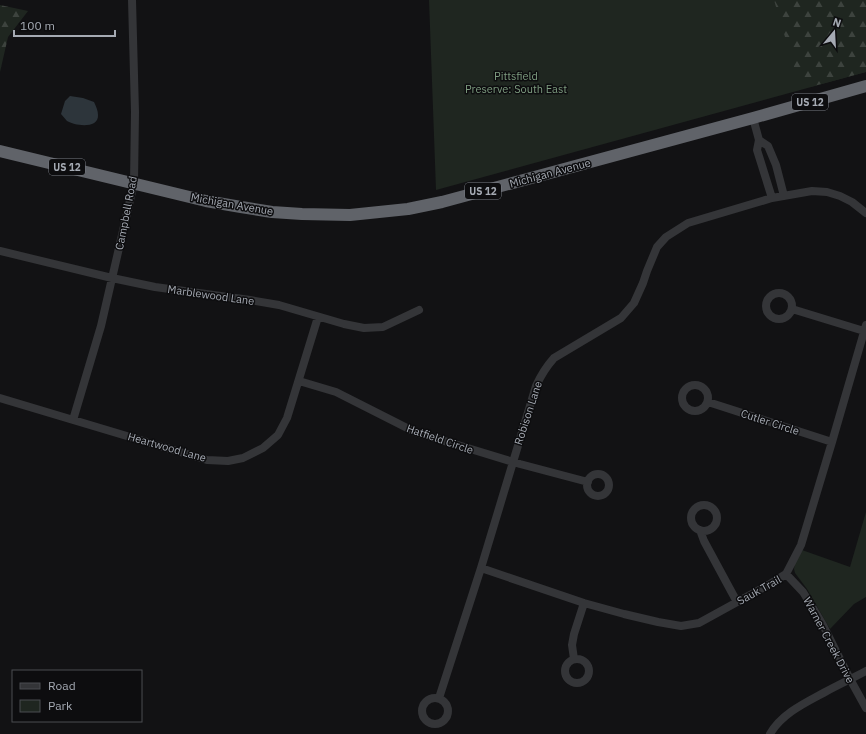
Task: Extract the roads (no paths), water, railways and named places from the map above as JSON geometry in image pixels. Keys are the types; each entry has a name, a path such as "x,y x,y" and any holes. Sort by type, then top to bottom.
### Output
{"highway":[{"name":"Michigan Avenue","path":"134,183 206,201 272,212 350,215 408,209 442,202 754,118 866,86"},
{"name":"US 12","path":"0,151 134,183"}],"street":[{"name":"Campbell Road","path":"73,420 101,326 134,183 135,112 132,0"},
{"path":"754,118 759,140 757,150 772,198 812,191 827,192 840,196 865,211"},
{"path":"759,140 768,146 776,165 784,196"},
{"name":"Robison Lane","path":"439,698 481,568 536,386 546,366 554,358 621,318 634,303 644,283 647,271 658,247 666,237 688,223 772,198"},
{"name":"Marblewood Lane","path":"0,251 155,287 279,305 318,317 364,328 383,327 419,310"},
{"path":"792,309 865,328"},
{"name":"Heartwood Lane","path":"0,398 207,460 228,461 243,458 263,448 278,435 287,418 318,317"},
{"name":"Sauk Trail","path":"481,568 584,603 681,626 699,623 786,574 801,545 865,328"},
{"name":"Hatfield Circle","path":"298,381 336,392 415,432 513,462 588,482"},
{"name":"Cutler Circle","path":"708,402 832,442"},
{"path":"700,530 704,541 737,602"},
{"name":"Warner Creek Drive","path":"786,574 803,592 813,608 866,708"},
{"path":"574,659 572,645 584,603"},
{"path":"770,734 775,727 793,710 866,671"}],"park label":[{"name":"Pittsfield Preserve: South East","path":"516,82"}]}
